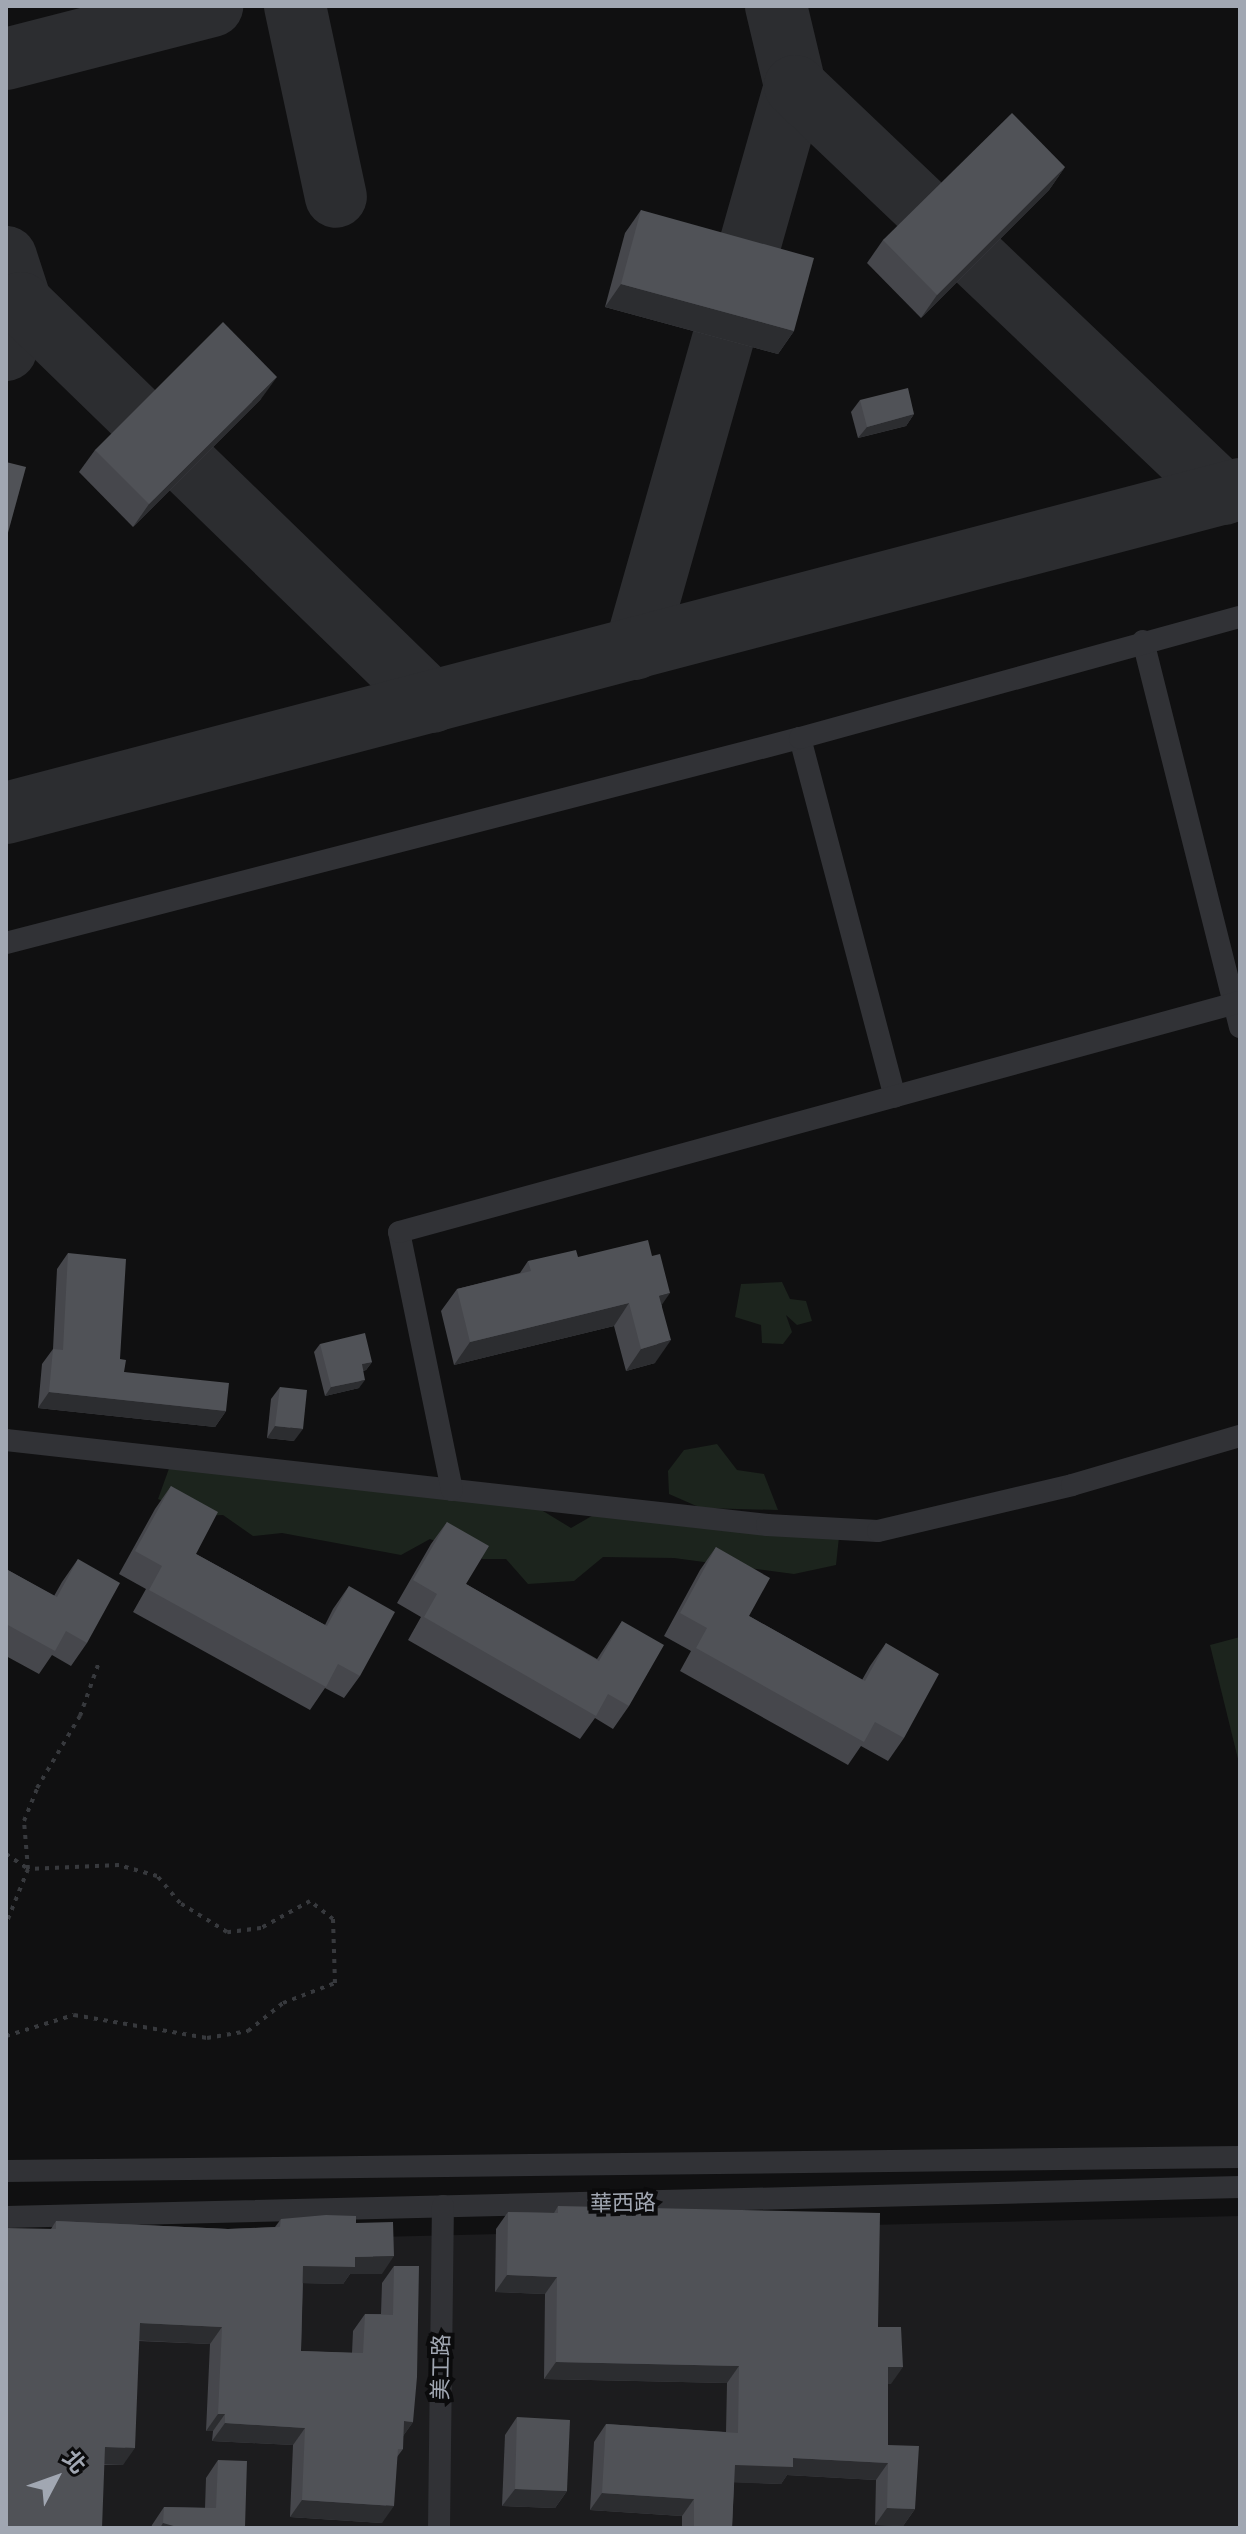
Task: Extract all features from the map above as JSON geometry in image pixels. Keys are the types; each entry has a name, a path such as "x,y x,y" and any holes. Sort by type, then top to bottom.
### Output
{"street":[{"path":"6,943 800,738 1143,641 1240,617"},
{"path":"1143,641 1237,1002 1240,1027"},
{"path":"800,738 895,1097"},
{"path":"452,1490 399,1232 1237,1002"},
{"path":"6,1440 767,1525 878,1531 1072,1485 1240,1436"},
{"path":"6,2171 1240,2157"},
{"name":"華西路","path":"6,2217 1240,2187"},
{"name":"美工路","path":"439,2528 443,2206"}],"path":[{"path":"6,1924 28,1869 24,1821 37,1788 80,1716 99,1662"},
{"path":"6,1854 28,1869 119,1865 157,1876 180,1903 227,1932 261,1928 310,1901 333,1919 335,1983 283,2003 248,2031 207,2038 74,2015 6,2036"}],"shaded area":[{"path":"782,1282 790,1299 806,1301 812,1321 797,1325 786,1315 792,1332 783,1344 762,1343 761,1325 735,1317 741,1284"},
{"path":"717,1444 737,1470 764,1474 778,1510 701,1508 669,1494 668,1471 684,1450"},
{"path":"171,1463 520,1497 571,1528 604,1509 839,1537 836,1565 794,1574 674,1558 603,1557 574,1581 528,1584 506,1559 483,1559 430,1539 401,1555 282,1533 253,1536 223,1515 200,1516 158,1499"},
{"path":"1240,1637 1240,1767 1210,1645"},
{"path":"1240,2216 1240,2528 6,2528 6,2246"}],"building":[{"path":"1012,113 1065,167 937,295 883,240"},
{"path":"641,210 814,258 794,331 621,284"},
{"path":"223,322 277,377 149,504 95,450"},
{"path":"908,388 914,414 867,427 860,400"},
{"path":"6,462 26,467 6,540"},
{"path":"648,1240 652,1256 660,1254 670,1293 659,1296 671,1340 641,1349 629,1303 470,1342 457,1289 531,1271 528,1261 576,1250 578,1257"},
{"path":"68,1253 126,1259 120,1359 126,1360 124,1372 229,1383 226,1411 49,1392 53,1349 63,1350"},
{"path":"365,1333 372,1362 362,1364 365,1380 331,1387 320,1344"},
{"path":"280,1387 307,1390 303,1429 275,1426"},
{"path":"171,1486 218,1512 196,1554 327,1626 349,1586 395,1612 360,1676 338,1664 326,1687 149,1590 162,1566 135,1551"},
{"path":"447,1522 489,1546 466,1584 599,1661 622,1621 664,1645 629,1706 608,1694 596,1716 424,1617 437,1594 413,1580"},
{"path":"716,1547 770,1578 749,1616 865,1681 886,1643 939,1674 904,1738 875,1722 864,1742 696,1648 707,1628 680,1613"},
{"path":"78,1559 120,1583 87,1643 66,1631 55,1651 6,1624 6,1569 57,1597"},
{"path":"558,2206 880,2213 878,2327 901,2327 903,2367 888,2367 888,2445 919,2446 915,2509 887,2508 888,2463 793,2458 793,2467 735,2465 732,2528 694,2528 694,2499 602,2493 606,2424 738,2433 739,2366 556,2362 557,2277 507,2275 508,2212 558,2213"},
{"path":"356,2216 356,2223 393,2222 394,2256 355,2257 355,2267 303,2266 301,2351 363,2353 365,2314 393,2315 394,2266 419,2266 413,2422 404,2421 403,2449 398,2449 394,2506 302,2500 305,2428 225,2423 225,2414 218,2414 222,2327 140,2323 135,2448 105,2447 102,2528 6,2527 6,2228 56,2229 56,2221 228,2229 280,2227 281,2219"},
{"path":"517,2417 570,2420 567,2491 515,2489"},
{"path":"218,2460 247,2461 245,2527 177,2527 163,2523 164,2507 216,2508"}],"taxiway":[{"path":"6,59 212,6"},
{"path":"295,6 336,197"},
{"path":"776,6 795,86"},
{"path":"635,649 795,86 1224,494"},
{"path":"6,257 21,303"},
{"path":"6,350 21,303 432,702"},
{"path":"6,813 1240,489"}]}
